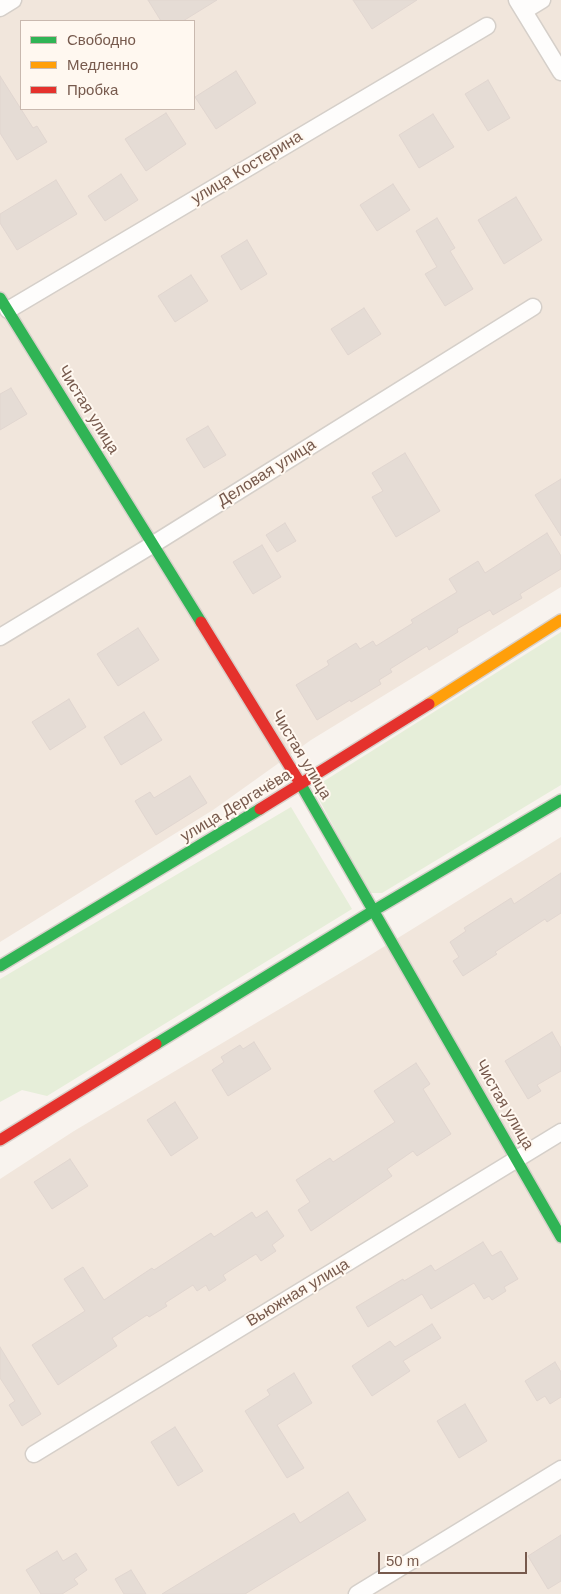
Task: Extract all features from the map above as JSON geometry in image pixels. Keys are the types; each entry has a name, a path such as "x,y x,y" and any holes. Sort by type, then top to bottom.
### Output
{"street":[{"path":"0,8 13,0"},
{"path":"542,0 520,6 561,72"},
{"name":"улица Костерина","path":"5,313 487,26"},
{"name":"Деловая улица","path":"0,637 152,545 534,307"},
{"name":"Чистая улица","path":"5,313 301,785 561,1237"},
{"name":"улица Дергачёва","path":"0,966 301,785 561,620"},
{"path":"0,1140 373,911 561,800"},
{"name":"Вьюжная улица","path":"34,1454 561,1132"},
{"path":"357,1594 561,1469"}],"shaded area":[{"path":"0,0 561,0 561,587 311,740 213,810 0,942"},
{"path":"561,837 561,1594 0,1594 0,1179 74,1131 364,959"}],"green space":[{"path":"561,632 561,785 382,893 369,893 313,788"},
{"path":"291,807 352,909 47,1096 22,1090 0,1102 0,979"}],"building":[{"path":"148,0 217,0 185,20 160,20"},
{"path":"353,0 417,0 372,29"},
{"path":"236,71 256,103 216,129 195,97"},
{"path":"0,76 20,110 33,128 37,126 47,142 17,160 0,133"},
{"path":"488,80 510,118 488,131 465,94"},
{"path":"166,113 186,144 146,171 125,139"},
{"path":"433,114 454,147 419,168 399,135"},
{"path":"121,174 138,200 105,221 88,196"},
{"path":"56,180 77,214 17,250 0,223 0,214"},
{"path":"393,184 410,210 377,231 360,205"},
{"path":"516,197 542,240 504,264 478,220"},
{"path":"437,218 455,248 450,251 473,289 445,306 425,274 437,267 416,231"},
{"path":"247,240 267,274 241,290 221,256"},
{"path":"191,275 208,301 175,322 158,296"},
{"path":"364,308 381,334 348,355 331,329"},
{"path":"11,388 27,414 0,430 0,394"},
{"path":"208,426 226,455 204,468 186,439"},
{"path":"405,453 440,511 396,537 372,497 383,491 372,473"},
{"path":"561,479 561,536 535,495"},
{"path":"285,523 296,541 277,552 266,535"},
{"path":"547,533 561,556 561,569 520,594 522,598 493,615 490,610 457,629 458,632 429,650 427,646 390,669 392,672 379,680 381,684 317,720 296,685 329,665 327,661 356,643 360,649 373,641 376,646 413,623 411,620 457,592 449,579 478,561 485,573"},
{"path":"262,545 281,577 253,594 233,562"},
{"path":"138,628 159,660 118,686 97,654"},
{"path":"69,699 86,727 50,750 32,722"},
{"path":"144,712 162,740 121,765 104,737"},
{"path":"190,776 207,803 156,835 135,801 150,792 154,798"},
{"path":"561,873 561,913 547,922 545,919 463,976 453,961 459,957 450,942 466,931 464,928 511,898 514,904"},
{"path":"552,1032 561,1048 561,1071 537,1085 541,1091 528,1099 505,1061"},
{"path":"254,1042 271,1069 228,1096 212,1070 224,1062 221,1057 240,1045 243,1049"},
{"path":"416,1063 430,1084 423,1089 451,1134 417,1156 413,1151 387,1169 392,1176 311,1231 298,1210 310,1202 296,1180 330,1158 333,1162 395,1122 374,1091"},
{"path":"175,1102 198,1138 171,1156 147,1120"},
{"path":"70,1159 88,1186 52,1209 34,1182"},
{"path":"267,1211 284,1236 272,1245 276,1251 261,1261 256,1254 223,1275 226,1280 209,1291 206,1285 197,1291 193,1285 165,1303 167,1306 149,1317 147,1315 112,1338 117,1346 58,1385 32,1345 85,1311 64,1279 83,1267 104,1300 152,1268 154,1270 211,1233 214,1237 252,1212 256,1218"},
{"path":"483,1242 492,1256 501,1251 518,1279 504,1287 506,1291 492,1300 489,1296 484,1299 474,1283 431,1309 422,1294 368,1327 356,1307 431,1265 435,1271"},
{"path":"432,1324 441,1338 403,1361 410,1371 372,1396 352,1366 390,1341 395,1347"},
{"path":"0,1347 41,1414 22,1426 9,1405 15,1401 0,1378"},
{"path":"555,1362 561,1372 561,1397 550,1404 545,1396 537,1401 525,1381"},
{"path":"294,1373 312,1403 277,1425 304,1468 287,1478 245,1411 270,1395 267,1390"},
{"path":"465,1404 487,1441 459,1458 437,1421"},
{"path":"175,1427 203,1471 178,1486 151,1442"},
{"path":"348,1492 366,1520 245,1594 162,1594 294,1513 300,1523"},
{"path":"561,1535 561,1581 548,1589 528,1556"},
{"path":"57,1551 63,1561 76,1553 87,1570 74,1579 78,1584 62,1594 41,1594 26,1570"},
{"path":"131,1570 146,1594 124,1594 115,1579"}],"traffic: fast":[{"path":"0,298 201,622"},
{"path":"300,783 561,1237"},
{"path":"156,1044 373,911 561,800"},
{"path":"0,966 260,809"}],"traffic: slow":[{"path":"429,704 561,620"}],"traffic: jam":[{"path":"201,622 300,783"},
{"path":"260,809 429,704"},
{"path":"0,1140 156,1044"}]}
